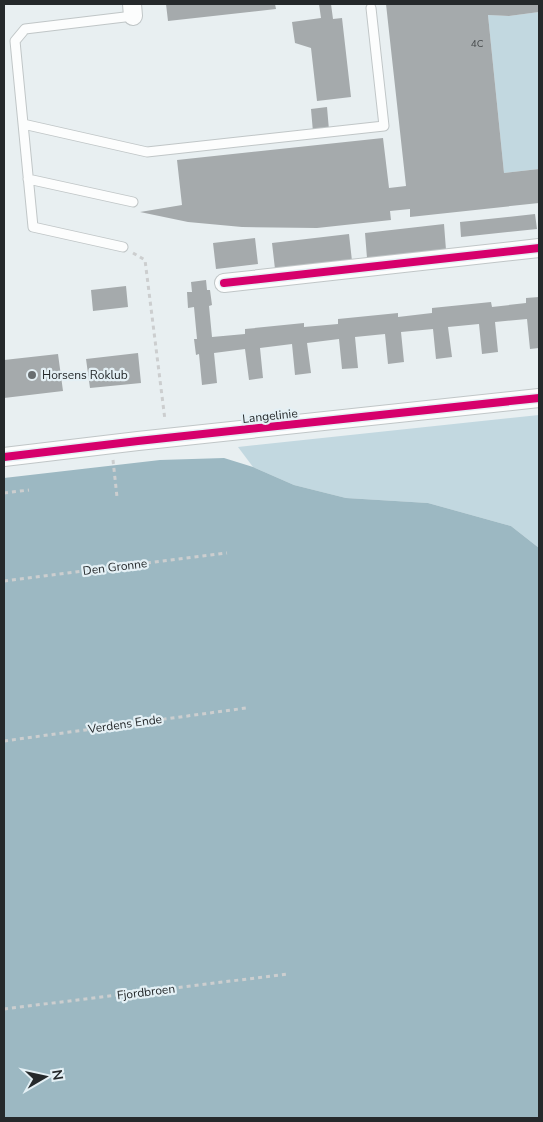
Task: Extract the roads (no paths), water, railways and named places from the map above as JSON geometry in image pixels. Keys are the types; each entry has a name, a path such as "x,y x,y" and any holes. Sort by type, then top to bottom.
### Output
{"street":[{"path":"224,284 539,248"},
{"name":"Langelinie","path":"4,457 539,398"}],"lane":[{"path":"23,124 147,152 384,126 371,8"},
{"path":"123,247 33,227 15,42 25,30 132,10"},
{"path":"28,179 133,202"}],"place":[{"name":"Horsens Roklub","path":"32,375"}]}
